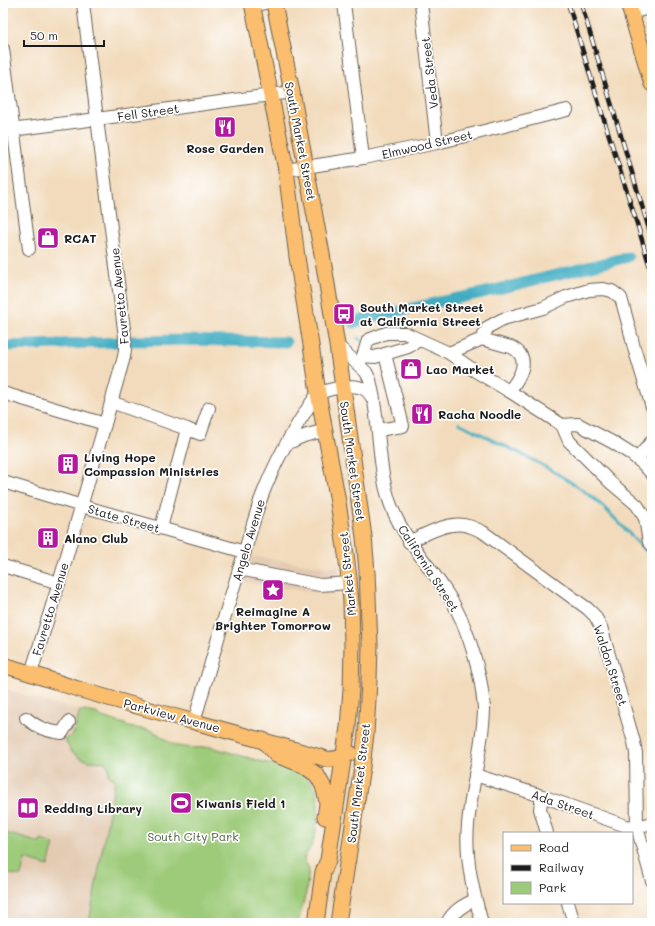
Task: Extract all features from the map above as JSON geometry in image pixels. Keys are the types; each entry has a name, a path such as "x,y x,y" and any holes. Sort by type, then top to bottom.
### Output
{"main road":[{"name":"South Market Street","path":"274,3 306,167 337,345 363,530 367,572 370,645 366,734 338,923"},
{"name":"South Market Street","path":"256,4 271,96 286,170 297,256 318,393"},
{"path":"630,8 652,84"},
{"name":"Market Street","path":"318,393 346,554 352,624 352,668 348,727 343,757"},
{"name":"Parkview Avenue","path":"3,665 78,689 326,759 343,757"},
{"path":"348,859 342,844 352,782 343,757 354,749 366,734"},
{"path":"263,740 276,755 303,765 311,770 317,775 323,786 327,804 320,860 323,872"},
{"name":"South Market Street","path":"316,923 323,872 328,860 343,757"}],"street":[{"name":"Favretto Avenue","path":"31,673 82,506 124,357 125,341 83,3"},
{"path":"344,3 362,158"},
{"name":"Veda Street","path":"421,3 437,143"},
{"path":"630,8 652,7"},
{"path":"3,49 8,130 29,249"},
{"name":"Fell Street","path":"8,130 292,92"},
{"name":"Elmwood Street","path":"286,170 362,158 437,143 567,110"},
{"path":"482,339 488,327 503,319 543,308 566,297 589,290 603,289 612,291 621,298 652,407"},
{"path":"360,361 368,340 386,333 405,333 449,353 562,425 578,424 612,442 631,454 652,474"},
{"path":"449,353 482,339 512,348 520,354 522,370 517,381 509,391"},
{"path":"360,361 408,347 419,340"},
{"name":"California Street","path":"337,345 360,361 368,376 374,402 384,481 396,518 409,542 443,586 453,603 464,624 474,652 483,695 484,710 476,775 469,813 467,850 475,900 482,923"},
{"path":"378,430 403,426 385,354"},
{"path":"318,393 342,387 355,387 363,389 369,394 374,402"},
{"path":"3,393 105,424"},
{"name":"Angelo Avenue","path":"194,722 264,490 286,444 302,416 318,393"},
{"path":"111,402 200,434 209,408"},
{"path":"562,425 568,441 636,505 645,518 649,542 652,545"},
{"path":"161,528 187,429"},
{"path":"286,444 300,437 325,431"},
{"path":"637,459 652,441"},
{"name":"State Street","path":"3,482 245,552"},
{"name":"Waldon Street","path":"409,542 449,525 456,524 468,526 483,532 588,609 595,616 601,627 634,742 636,753 637,827 652,881"},
{"path":"3,566 59,583"},
{"path":"239,569 320,585 349,583"},
{"path":"26,718 36,726 51,732 62,733 69,722"},
{"name":"Ada Street","path":"476,775 542,796 626,826 637,827 652,824"},
{"path":"542,796 540,810 547,832"},
{"path":"447,923 449,918 456,911 465,904 475,900"},
{"path":"568,904 574,923"}],"shaded area":[{"path":"251,556 328,567 338,566 341,593 331,595 244,582"},
{"path":"3,688 48,703 96,713 102,717 125,724 89,923 3,922"}],"green space":[{"name":"South City Park","path":"80,711 96,713 102,717 125,724 128,727 150,730 177,746 193,748 211,747 304,775 316,789 318,815 313,842 304,858 309,870 306,893 298,923 89,923 115,779 108,776 109,768 105,762 89,761 80,758 70,750 65,739 73,735"},
{"path":"3,832 40,843 41,840 54,844 48,866 25,859 21,876 3,873"}],"waterway":[{"path":"354,323 365,319 482,293 628,257"},
{"path":"358,338 363,342"},
{"path":"132,341 184,340 286,342"},
{"path":"3,346 120,342"},
{"path":"459,423 544,466 592,497 652,557"}],"railway":[{"path":"568,3 652,274"},
{"path":"581,3 652,239"}],"place":[{"name":"Rose Garden","path":"225,127"},
{"name":"RCAT","path":"48,238"},
{"name":"South Market Street at California Street","path":"344,314"},
{"name":"Lao Market","path":"411,369"},
{"name":"Racha Noodle","path":"422,414"},
{"name":"Living Hope Compassion Ministries","path":"68,464"},
{"name":"Alano Club","path":"48,538"},
{"name":"Reimagine A Brighter Tomorrow","path":"273,590"},
{"name":"Kiwanis Field 1","path":"181,803"},
{"name":"Redding Library","path":"28,808"}]}
